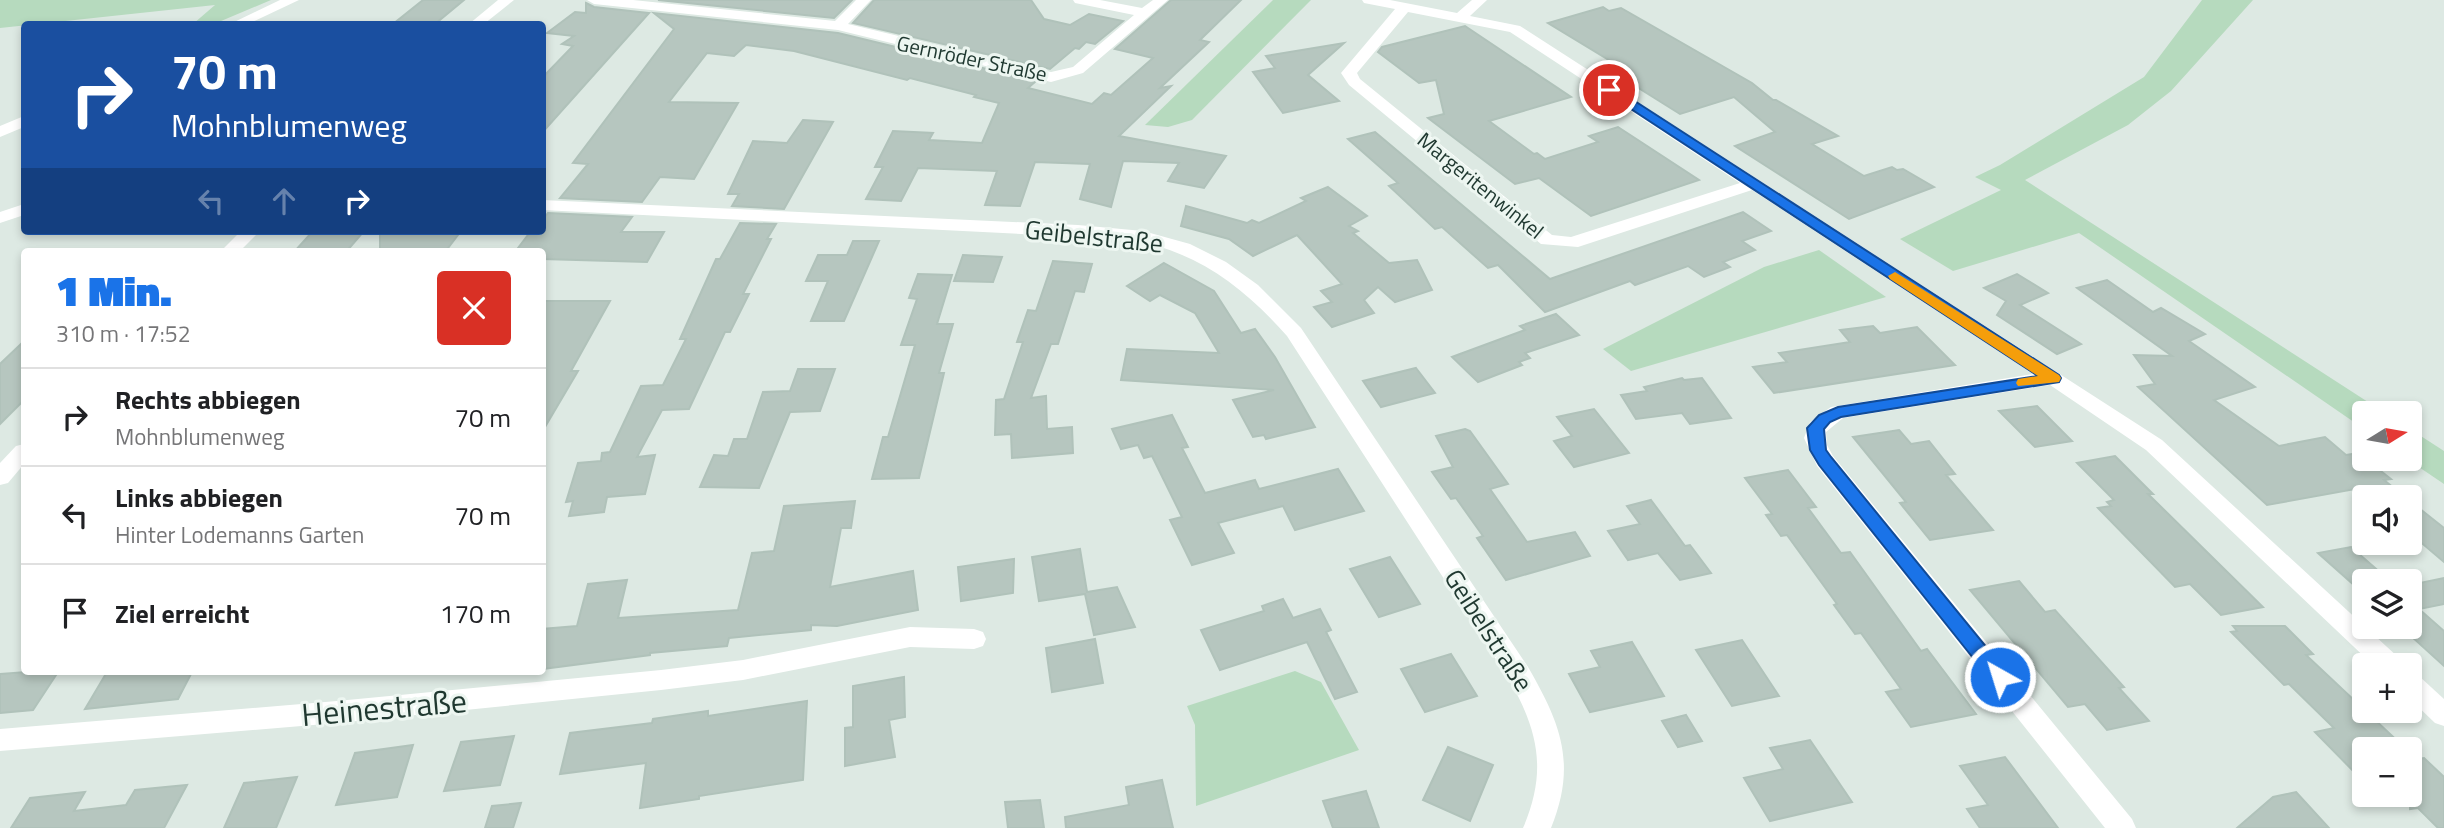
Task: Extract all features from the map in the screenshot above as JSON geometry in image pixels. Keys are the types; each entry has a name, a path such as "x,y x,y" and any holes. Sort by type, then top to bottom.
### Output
{"street":[{"path":"244,21 292,0"},
{"path":"480,21 507,0"},
{"name":"Gernröder Straße","path":"594,0 838,26 1051,77 1078,70 1160,0"},
{"path":"838,26 864,0"},
{"path":"1080,0 1144,13"},
{"path":"1369,0 1516,29 2154,445 2377,653"},
{"path":"1461,17 1480,0"},
{"name":"Margeritenwinkel","path":"1405,7 1349,73 1354,82 1547,240 1572,243 1754,184"},
{"path":"0,132 21,122"},
{"name":"Geibelstraße","path":"546,205 1078,230 1163,241 1198,254 1242,280 1270,303 1294,332 1519,674 1541,713 1549,748 1549,799 1537,828"},
{"path":"0,218 21,210"},
{"path":"233,248 247,235"},
{"path":"2053,378 1838,412 1824,418 1815,428 1814,438 1825,461 2122,828"},
{"path":"0,477 21,454"},
{"name":"Heinestraße","path":"0,740 324,713 648,681 743,670 910,637 974,639"},
{"path":"2422,694 2444,715"}],"green space":[{"path":"0,0 271,0 221,21 196,21 215,5 65,21 21,21 21,26 0,28"},
{"path":"1273,0 1311,0 1192,120 1168,127 1145,125"},
{"path":"2202,0 2253,0 2171,91 2128,125 2025,180 2366,401 2352,401 2352,421 2079,233 1953,271 1900,239 2001,190 1975,177 2000,165 2144,77"},
{"path":"1819,250 1886,297 1631,371 1603,349 1764,267"},
{"path":"2422,437 2444,451 2444,484 2422,469"},
{"path":"1295,671 1321,682 1359,750 1196,806 1195,725 1187,706"}],"building":[{"path":"423,0 464,0 439,21 397,21"},
{"path":"658,0 852,0 834,18"},
{"path":"874,0 1031,0 1044,19 1070,25 1089,14 1123,21 1095,44 1086,42 1079,49 1075,48 1050,69 853,23"},
{"path":"1171,0 1241,0 1200,40 1209,42 1160,88 1171,86 1119,136 1226,156 1204,188 1168,181 1179,163 1123,161 1111,207 1080,199 1090,164 1035,162 1020,206 985,205 997,171 918,168 901,201 866,199 883,167 875,167 893,131 933,133 929,140 982,143 999,103 910,78 907,80 794,51 746,45 734,56 707,53 669,102 738,103 694,179 660,177 642,202 560,198 588,164 573,163 674,29 654,13 838,33 1036,81 1028,88 1092,104 1104,93 1111,95 1153,58 1115,49"},
{"path":"586,3 594,7 649,13 546,129 546,74 573,46 562,44 574,36 547,33 575,12 586,13"},
{"path":"1603,7 1609,11 1621,8 1838,136 1812,144 1864,176 1892,167 1903,169 1934,187 1849,219 1735,146 1775,132 1734,97 1680,114 1602,65 1612,62 1548,23"},
{"path":"1465,26 1571,97 1489,121 1534,154 1537,153 1545,159 1598,142 1589,136 1618,127 1699,180 1591,216 1539,178 1515,184 1428,118 1444,114 1436,80 1419,83 1378,52 1382,47"},
{"path":"1344,43 1308,75 1339,101 1283,113 1253,72 1275,68 1266,56"},
{"path":"803,120 833,122 784,209 732,206 739,194 728,194 753,141 787,143"},
{"path":"1375,132 1550,279 1743,212 1771,231 1742,241 1755,250 1723,262 1730,267 1704,277 1688,266 1635,285 1630,281 1545,312 1498,265 1488,268 1442,227 1435,229 1389,186 1398,183 1348,139"},
{"path":"1328,187 1367,216 1349,226 1358,231 1353,233 1389,263 1417,260 1432,290 1395,302 1378,287 1364,300 1374,313 1332,327 1314,307 1332,302 1321,291 1342,284 1297,235 1253,256 1229,239 1181,226 1186,206 1247,223 1252,220 1259,223 1306,201 1301,198"},
{"path":"548,213 632,217 621,232 664,232 647,262 546,259 546,248 518,248 528,235 546,235"},
{"path":"740,223 776,224 743,294 749,294 730,332 725,332 689,409 662,410 637,457 655,455 645,494 607,497 604,512 569,516 573,501 566,502 578,463 601,461 602,453 610,452 641,386 663,385 686,339 680,339 716,259 720,259"},
{"path":"309,235 361,235 349,248 298,248"},
{"path":"380,235 458,235 448,248 380,248"},
{"path":"853,241 879,241 844,321 811,321 828,281 806,281 818,255 847,255"},
{"path":"963,255 1002,257 993,282 954,281"},
{"path":"1053,261 1092,264 1084,292 1075,291 1058,344 1051,344 1031,398 1046,396 1047,429 1072,427 1073,453 1012,458 1011,434 995,435 996,400 1004,399 1023,342 1017,342 1028,310 1036,311"},
{"path":"1164,263 1214,291 1241,333 1255,329 1275,357 1315,427 1266,439 1264,435 1253,437 1233,400 1274,390 1121,380 1127,349 1219,353 1195,313 1160,295 1150,301 1127,286"},
{"path":"918,274 952,275 937,324 953,324 939,373 944,373 919,478 872,479 883,437 888,437 915,345 901,345 917,299 909,298"},
{"path":"2017,274 2048,293 2020,305 2081,344 2057,354 1997,315 2006,301 1984,288"},
{"path":"2107,280 2153,312 2161,308 2205,334 2189,341 2255,387 2214,400 2279,446 2325,437 2346,455 2352,454 2352,471 2381,471 2391,479 2384,480 2390,485 2352,485 2352,490 2267,505 2138,387 2155,384 2134,355 2172,356 2077,288"},
{"path":"546,301 610,301 571,371 578,371 546,425"},
{"path":"1556,314 1579,335 1525,353 1530,358 1519,362 1522,365 1478,382 1452,357 1525,330 1520,326"},
{"path":"1873,326 1880,333 1917,327 1955,365 1774,393 1753,367 1787,362 1779,353 1850,342 1840,330"},
{"path":"21,344 21,403 0,424 0,364"},
{"path":"1416,368 1435,393 1381,407 1363,381"},
{"path":"798,369 835,369 820,411 790,412 759,488 700,487 714,455 728,456 734,439 747,439 763,392 790,391"},
{"path":"1682,378 1702,378 1731,418 1690,424 1682,413 1636,419 1621,395 1647,391 1644,387"},
{"path":"2037,406 2072,441 2035,447 1999,411"},
{"path":"1594,409 1629,453 1574,467 1554,441 1572,436 1557,417"},
{"path":"1172,415 1188,447 1182,448 1205,493 1255,480 1259,489 1338,469 1364,511 1295,530 1283,506 1218,523 1234,553 1192,565 1170,520 1182,517 1152,456 1144,458 1138,445 1121,449 1112,429"},
{"path":"1465,429 1470,431 1508,484 1490,489 1527,542 1575,532 1590,556 1506,580 1477,538 1483,536 1456,498 1451,499 1432,472 1453,467 1436,436"},
{"path":"1899,430 1911,444 1929,441 1955,474 1946,475 1993,530 1930,540 1900,503 1906,502 1853,437"},
{"path":"2115,456 2153,494 2148,494 2263,607 2221,615 2190,584 2175,587 2098,508 2111,506 2107,502 2114,500 2077,463"},
{"path":"1788,470 1816,507 1808,508 1841,553 1850,552 1921,651 1927,649 1976,714 1911,727 1886,692 1901,689 1861,633 1855,634 1834,605 1837,604 1787,535 1781,536 1766,515 1772,514 1745,478"},
{"path":"1651,500 1685,546 1690,545 1711,573 1680,580 1658,553 1628,560 1608,531 1640,524 1627,506"},
{"path":"855,501 851,528 841,528 830,587 913,571 918,610 837,626 811,625 811,630 729,638 727,646 650,653 546,668 546,629 577,626 588,584 627,580 618,618 738,610 752,553 774,551 784,506"},
{"path":"2422,511 2444,528 2444,562 2422,543"},
{"path":"2351,547 2352,555 2360,555 2376,569 2352,569 2352,583 2318,553"},
{"path":"1080,549 1087,592 1117,587 1135,627 1094,635 1085,594 1039,601 1032,557"},
{"path":"1390,557 1420,604 1379,617 1350,569"},
{"path":"1014,559 1013,593 961,601 958,567"},
{"path":"2444,578 2444,604 2422,608 2422,583"},
{"path":"2019,581 2045,612 2055,610 2124,687 2119,688 2149,721 2107,730 2085,704 2068,707 1970,590"},
{"path":"1283,599 1293,618 1320,609 1331,630 1326,632 1357,692 1335,699 1307,642 1220,670 1201,630 1264,611 1262,606"},
{"path":"2422,612 2444,631 2444,666 2414,639 2422,639"},
{"path":"2233,626 2285,626 2313,654 2306,655 2352,698 2352,723 2378,723 2393,737 2352,737 2352,770 2315,732 2334,728 2289,684 2284,685 2231,632 2237,631"},
{"path":"1095,639 1103,683 1052,692 1046,648"},
{"path":"1742,640 1779,696 1732,706 1696,650"},
{"path":"1632,642 1664,696 1590,712 1569,674 1600,667 1591,651"},
{"path":"1451,654 1477,696 1425,712 1401,669"},
{"path":"0,674 56,675 33,710 0,713"},
{"path":"105,675 190,675 178,699 85,709"},
{"path":"904,677 905,717 889,720 895,757 845,766 845,728 853,727 853,686"},
{"path":"807,701 803,780 640,808 646,763 560,774 570,733 652,723 653,719 708,711 708,716"},
{"path":"1686,715 1702,741 1678,747 1662,721"},
{"path":"514,736 500,785 444,791 461,742"},
{"path":"1810,740 1852,802 1770,821 1744,778 1783,769 1770,748"},
{"path":"413,745 397,797 336,805 355,753"},
{"path":"1448,747 1493,765 1470,821 1423,800"},
{"path":"2005,757 2058,828 1980,828 1967,809 1988,805 1960,766"},
{"path":"2422,758 2444,777 2444,828 2438,828 2418,808 2410,809 2422,807"},
{"path":"297,777 276,828 224,828 244,783"},
{"path":"1162,780 1173,828 1066,828 1065,817 1129,805 1126,787"},
{"path":"187,785 164,828 11,828 30,798 85,792 74,811 126,805 135,790"},
{"path":"1366,791 1379,828 1333,828 1323,801"},
{"path":"2296,792 2329,828 2237,828 2273,797"},
{"path":"1040,800 1044,828 1008,828 1005,802"},
{"path":"521,803 513,828 485,828 492,806"}],"slow traffic":[{"path":"1895,276 2053,378 2024,383"}],"route":[{"path":"1609,90 2053,378 1838,412 1824,418 1815,428 1814,438 1825,461 2000,677"}]}
